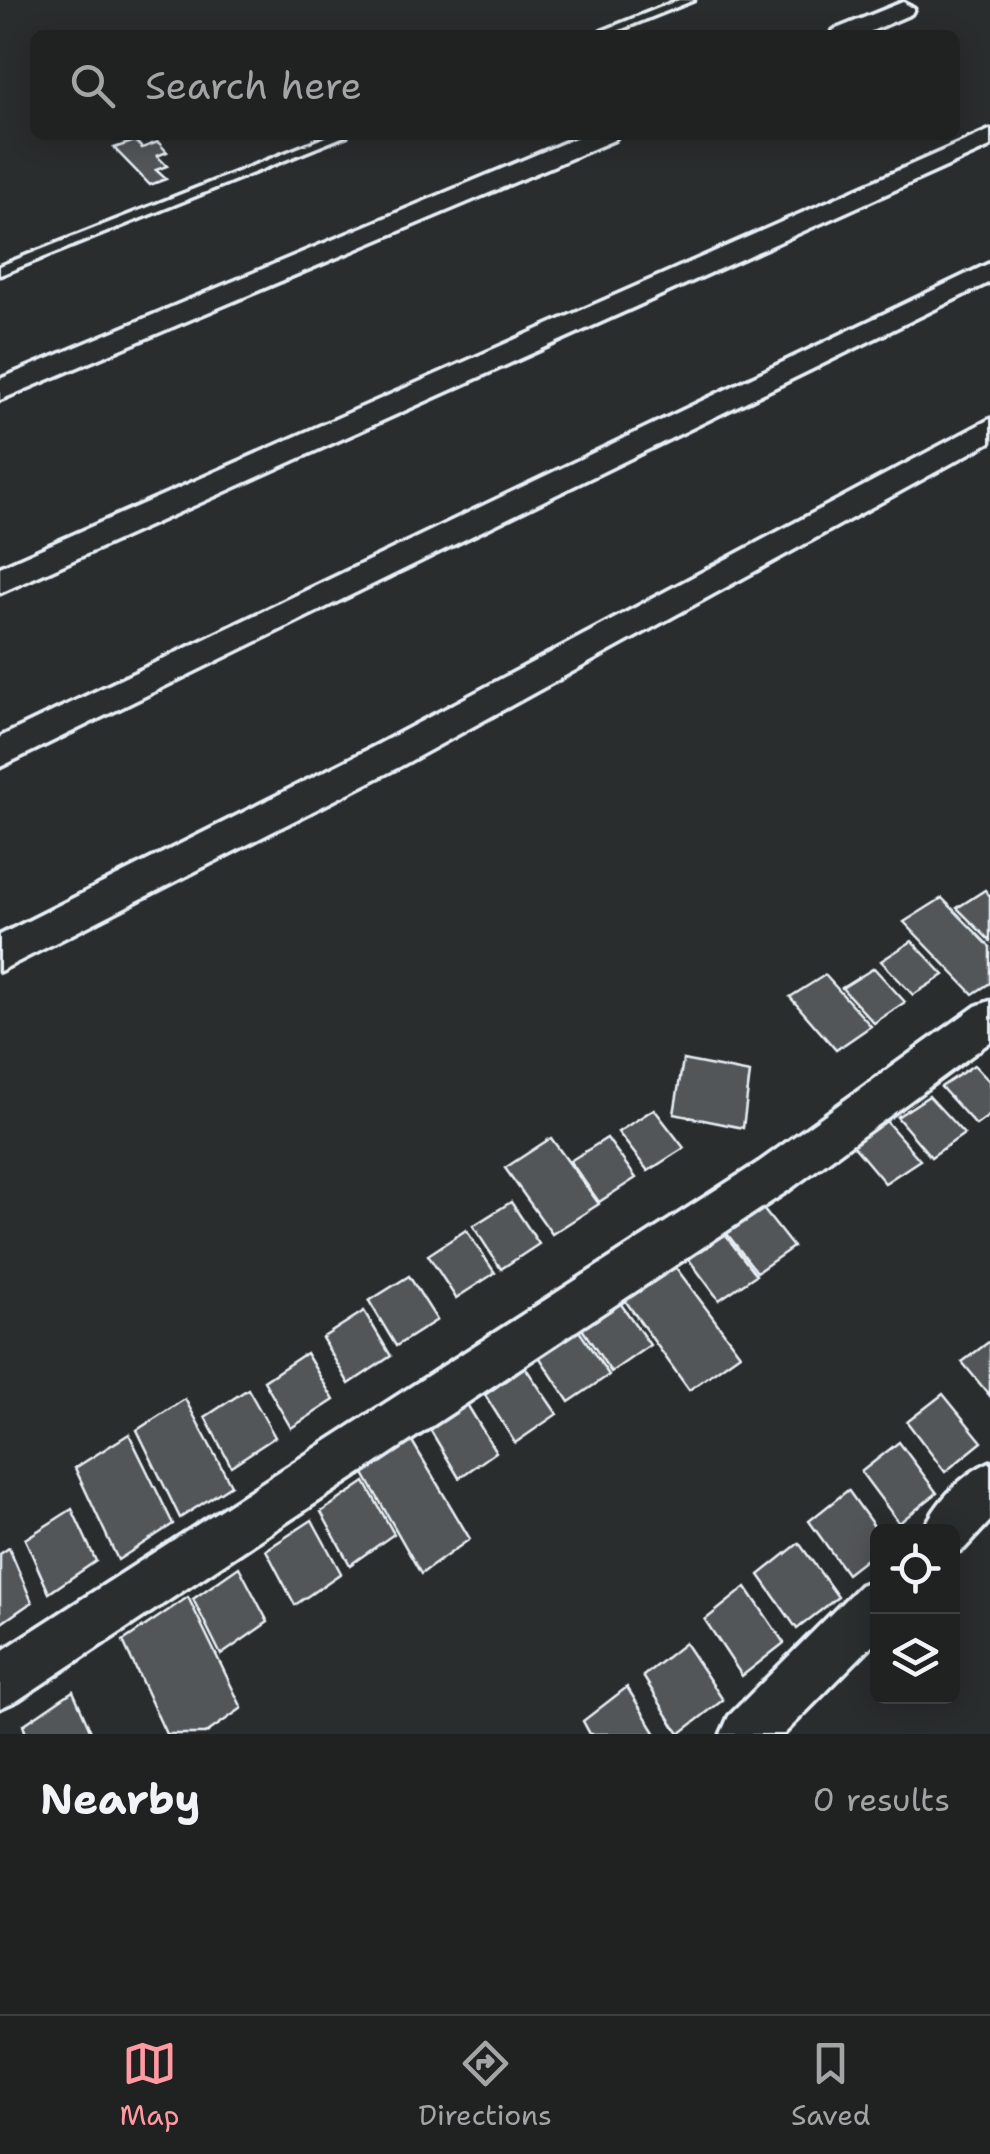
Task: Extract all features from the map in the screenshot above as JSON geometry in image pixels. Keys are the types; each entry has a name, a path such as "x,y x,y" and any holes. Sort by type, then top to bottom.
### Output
{"street":[{"path":"854,30 904,9"},
{"path":"0,581 990,138"},
{"path":"0,390 593,140"},
{"path":"0,753 990,271"},
{"path":"0,554 508,325"},
{"path":"0,954 388,756 990,430"},
{"path":"0,1682 774,1176 990,1019"},
{"path":"954,1524 990,1486"},
{"path":"747,1734 870,1611"}],"lane":[{"path":"610,30 689,0"},
{"path":"0,272 329,140"}],"building":[{"path":"135,141 142,148 158,142 167,152 157,156 167,166 156,170 166,179 150,185 114,148"},
{"path":"985,890 990,896 990,941 957,908"},
{"path":"942,898 990,947 990,983 973,994 904,922"},
{"path":"912,941 944,975 913,995 881,961"},
{"path":"874,968 905,1002 874,1023 842,988"},
{"path":"825,975 871,1026 836,1050 790,997"},
{"path":"683,1060 750,1073 743,1128 674,1114"},
{"path":"974,1065 990,1082 990,1115 976,1125 941,1087"},
{"path":"929,1096 964,1134 931,1157 897,1117"},
{"path":"654,1109 684,1148 648,1171 618,1132"},
{"path":"886,1121 920,1160 885,1183 852,1144"},
{"path":"551,1138 599,1204 552,1234 505,1168"},
{"path":"607,1138 636,1178 599,1202 570,1161"},
{"path":"511,1202 539,1244 501,1269 473,1226"},
{"path":"760,1205 793,1247 757,1272 724,1230"},
{"path":"466,1230 495,1273 456,1298 428,1255"},
{"path":"723,1232 756,1275 719,1300 687,1257"},
{"path":"674,1265 740,1354 689,1390 624,1299"},
{"path":"409,1276 437,1320 396,1346 369,1301"},
{"path":"618,1300 650,1345 611,1372 580,1326"},
{"path":"364,1311 391,1356 349,1384 322,1338"},
{"path":"577,1328 609,1375 569,1402 538,1355"},
{"path":"990,1341 990,1396 962,1362"},
{"path":"306,1353 334,1400 291,1428 264,1381"},
{"path":"525,1367 557,1414 515,1443 485,1395"},
{"path":"248,1389 275,1437 231,1466 205,1417"},
{"path":"459,1391 496,1452 459,1478 422,1416"},
{"path":"943,1394 982,1442 945,1472 907,1422"},
{"path":"185,1399 231,1485 180,1518 137,1430"},
{"path":"406,1431 470,1539 421,1574 358,1463"},
{"path":"129,1434 173,1524 118,1560 75,1468"},
{"path":"899,1442 937,1493 899,1523 861,1472"},
{"path":"365,1482 394,1534 350,1565 321,1512"},
{"path":"848,1490 872,1524 870,1556 847,1574 809,1521"},
{"path":"72,1509 96,1561 49,1593 25,1539"},
{"path":"312,1520 341,1573 295,1605 266,1550"},
{"path":"799,1543 838,1597 797,1629 759,1575"},
{"path":"9,1548 32,1602 0,1624 0,1554"},
{"path":"239,1567 268,1622 221,1655 193,1599"},
{"path":"746,1587 784,1643 742,1676 705,1620"},
{"path":"188,1597 242,1708 205,1734 166,1734 123,1641"},
{"path":"685,1643 723,1700 679,1734 643,1676"},
{"path":"627,1687 656,1734 590,1734 583,1721"},
{"path":"73,1691 92,1734 26,1734 23,1725"}]}
